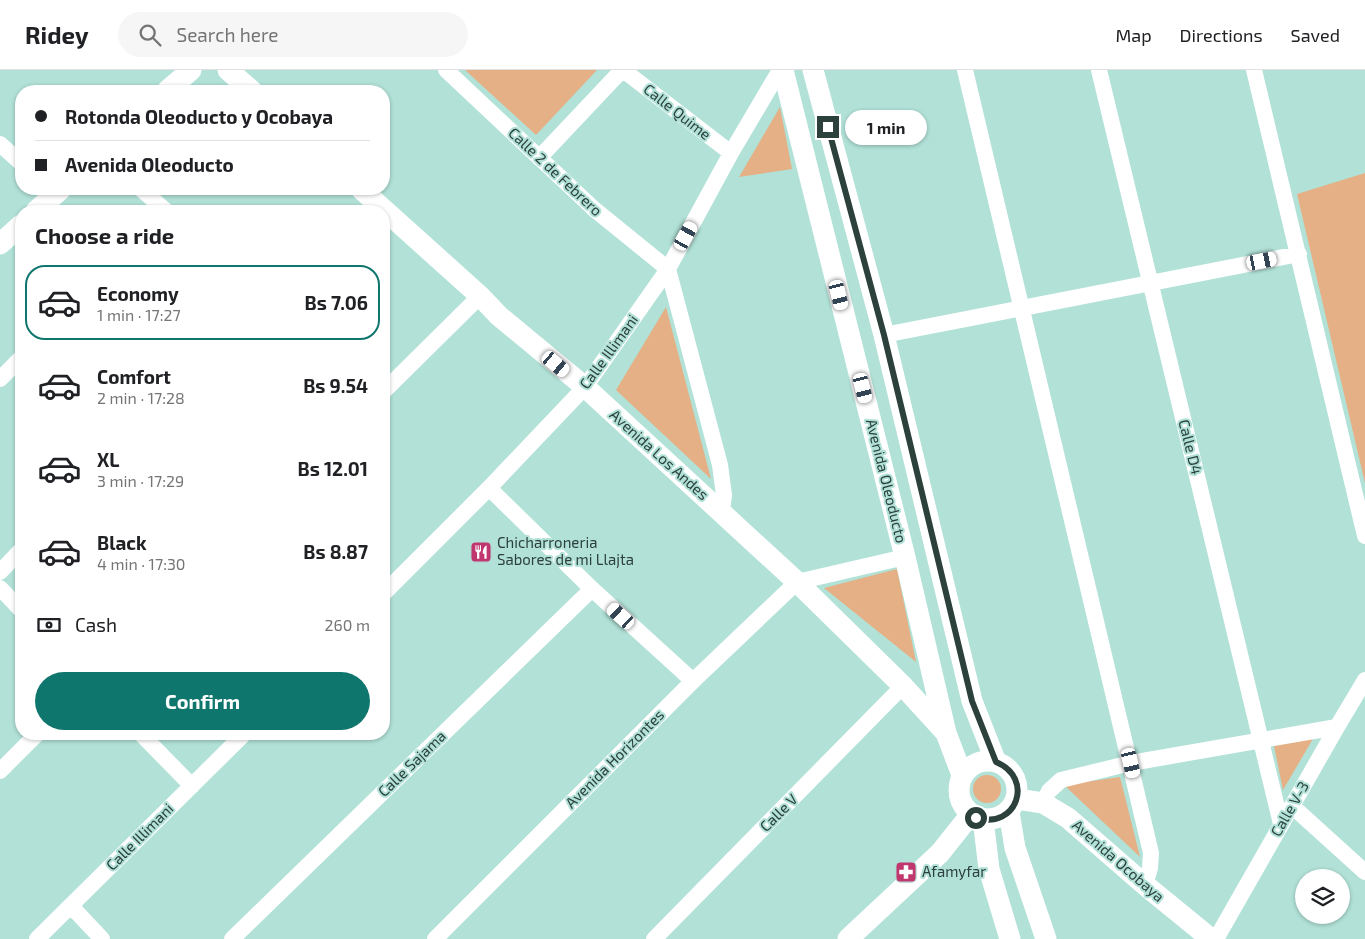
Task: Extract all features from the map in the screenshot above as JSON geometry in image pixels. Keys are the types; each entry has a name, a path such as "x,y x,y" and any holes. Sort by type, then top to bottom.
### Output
{"street":[{"path":"174,85 191,70"},
{"path":"228,70 245,85"},
{"name":"Calle 2 de Febrero","path":"446,70 594,209 668,269"},
{"path":"539,158 623,70"},
{"name":"Calle Quime","path":"623,70 731,153"},
{"name":"Calle Illimani","path":"390,587 585,388 668,269 731,153 782,70"},
{"name":"Avenida Oleoducto","path":"782,70 905,557 946,733 962,775"},
{"path":"813,70 884,335 972,701 996,762"},
{"path":"965,70 1151,853 1150,868 1144,885"},
{"name":"Calle D4","path":"1099,70 1281,824"},
{"path":"1254,70 1365,536"},
{"path":"0,144 15,158"},
{"path":"41,205 50,195"},
{"path":"149,195 159,205"},
{"name":"Avenida Los Andes","path":"390,220 480,296 499,316 585,388 722,511 903,686 946,733"},
{"path":"0,244 15,230"},
{"path":"884,335 1299,254"},
{"path":"668,269 720,464 724,495 722,511"},
{"path":"390,385 480,296"},
{"path":"0,379 15,364"},
{"path":"489,488 592,590 693,681"},
{"path":"0,572 15,556"},
{"path":"797,582 905,557"},
{"name":"Avenida Horizontes","path":"435,939 693,681 797,582"},
{"path":"0,588 15,604"},
{"name":"Calle Sajama","path":"232,939 592,590"},
{"name":"Calle V-3","path":"1216,939 1365,680"},
{"name":"Calle V","path":"654,939 903,686"},
{"path":"1043,803 1049,791 1061,780 1131,763 1337,727"},
{"path":"0,771 31,740"},
{"path":"147,740 192,786"},
{"name":"Calle Illimani","path":"37,939 238,740"},
{"path":"1013,805 1001,817 992,820 977,817 963,806 959,796 962,775 971,766 983,761 996,762 1004,765 1016,780 1018,789 1013,805 1015,848 1046,939"},
{"name":"Avenida Ocobaya","path":"1013,805 1043,803 1068,818 1144,885 1210,939"},
{"path":"1292,806 1365,872"},
{"path":"848,939 977,817"},
{"path":"977,817 989,869 1010,939"},
{"path":"71,906 102,939"}],"shaded area":[{"path":"465,70 597,70 536,135"},
{"path":"780,107 792,169 739,177"},
{"path":"1365,173 1365,483 1297,194"},
{"path":"666,307 711,479 616,390"},
{"path":"897,569 916,662 824,588"},
{"path":"1314,737 1283,790 1274,746"},
{"path":"987,775 997,779 1001,789 997,799 987,803 977,799 973,789 977,779"},
{"path":"1120,777 1140,857 1064,785"}],"place":[{"name":"Chicharroneria Sabores de mi Llajta","path":"481,552"},
{"name":"Afamyfar","path":"906,872"}],"route":[{"path":"828,127 884,335 972,701 996,762 1004,765 1011,772 1016,780 1018,789 1017,799 1009,812 992,820 976,818"}]}
